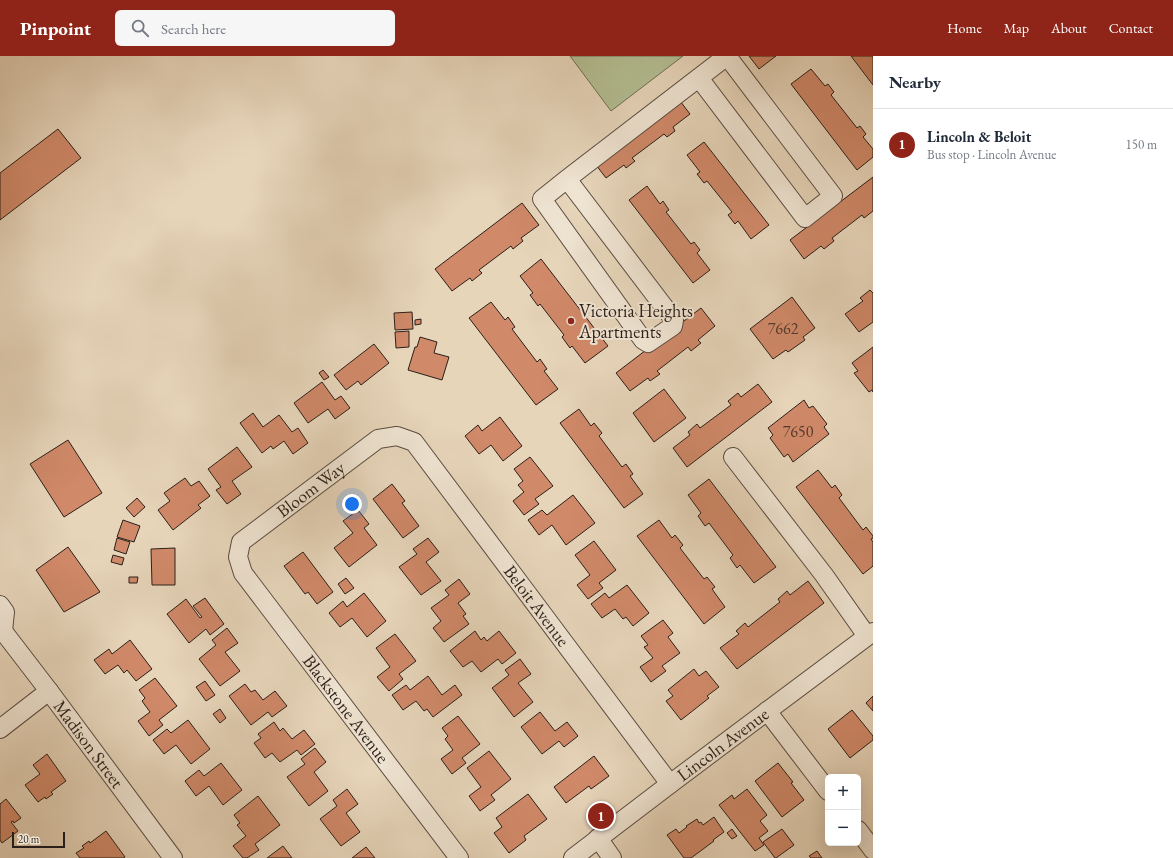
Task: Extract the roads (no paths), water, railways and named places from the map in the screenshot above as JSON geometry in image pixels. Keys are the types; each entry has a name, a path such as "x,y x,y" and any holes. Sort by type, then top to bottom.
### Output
{"street":[{"path":"567,179 674,320 673,326 648,343 643,340 542,199 567,179 727,56 833,196 805,218 699,78"},
{"name":"Bloom Way","path":"238,557 241,542 378,440 397,436"},
{"name":"Beloit Avenue","path":"397,436 414,442 670,784"},
{"path":"733,456 870,634"},
{"name":"Blackstone Avenue","path":"238,557 243,573 459,858"},
{"name":"Madison Street","path":"0,605 5,612 1,631 49,691 173,858"},
{"name":"Lincoln Avenue","path":"573,858 870,634"},
{"path":"0,729 49,691"},
{"path":"767,712 825,787"},
{"path":"861,834 873,850"},
{"path":"598,838 612,858"}],"place":[{"name":"Victoria Heights Apartments","path":"571,321"},
{"name":"Lincoln & Beloit","path":"601,816"}]}
